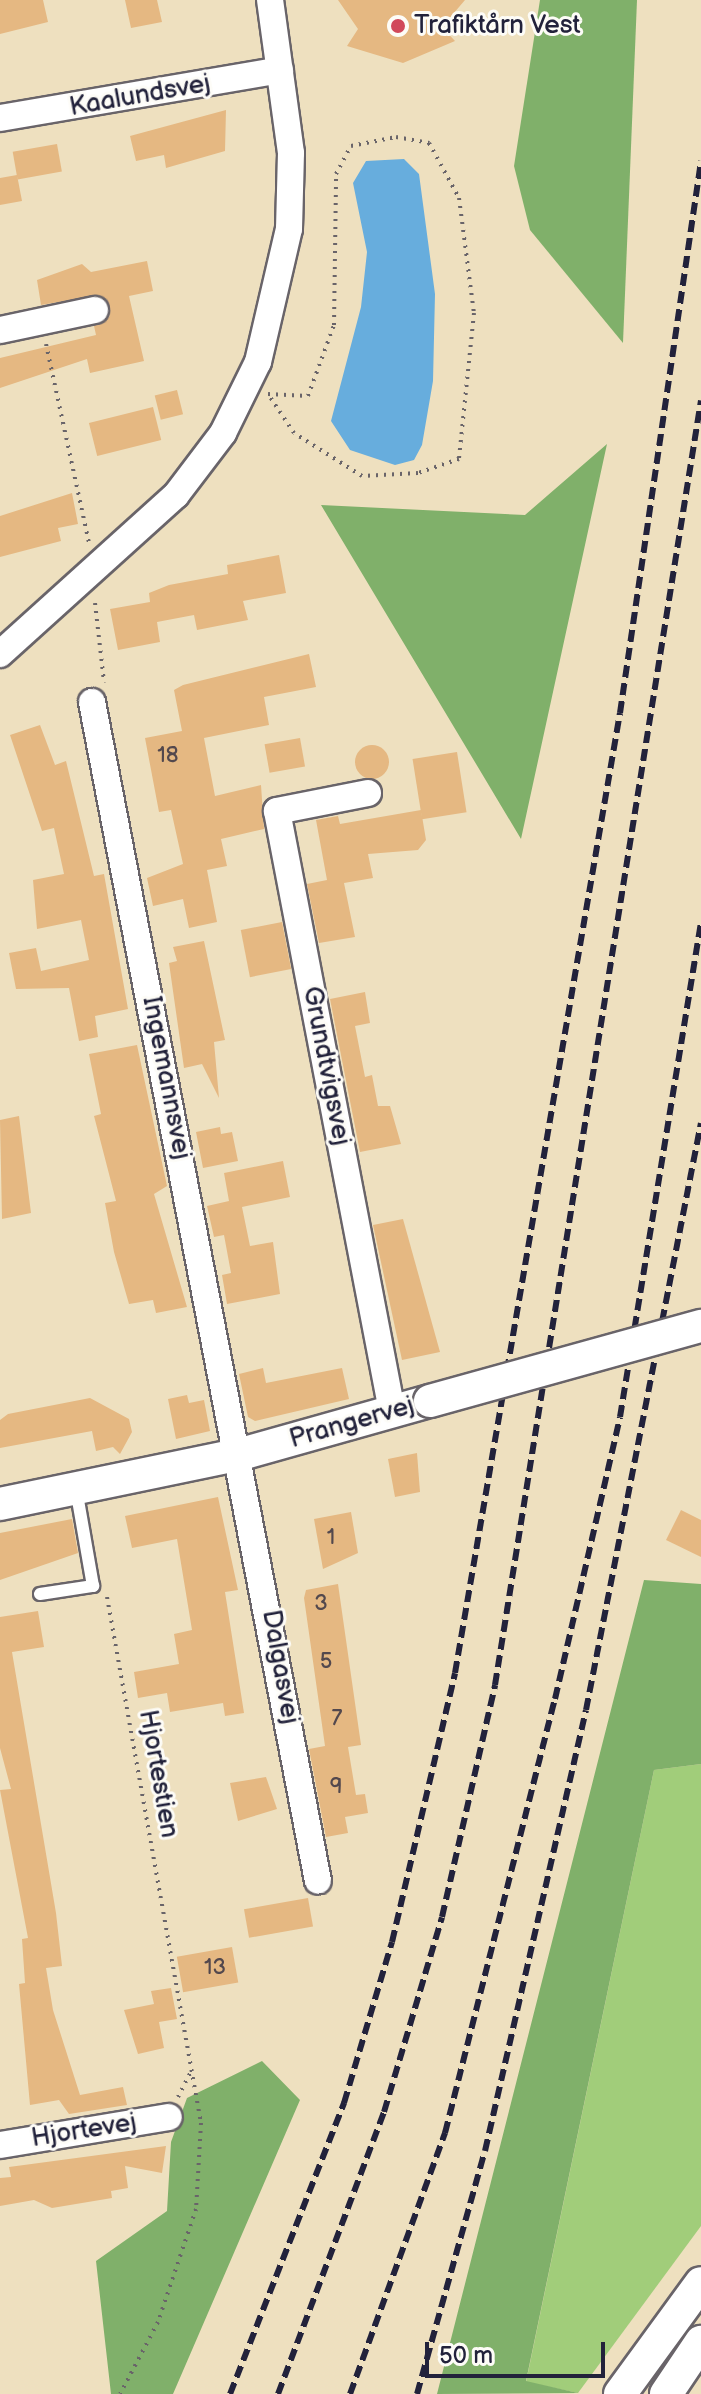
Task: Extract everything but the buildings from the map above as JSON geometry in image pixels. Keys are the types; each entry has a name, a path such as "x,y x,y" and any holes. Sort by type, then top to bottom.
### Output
{"street":[{"path":"0,654 176,495 223,433 258,362 289,229 291,153 270,0"},
{"name":"Kaalundsvej","path":"0,118 280,70"},
{"path":"0,330 95,310"},
{"name":"Ingemannsvej","path":"98,700 241,1454"},
{"name":"Grundtvigsvej","path":"368,793 277,811 392,1411"},
{"name":"Prangervej","path":"0,1504 241,1454 701,1326"},
{"name":"Dalgasvej","path":"241,1454 318,1881"},
{"name":"Hjortevej","path":"0,2145 169,2117"},
{"path":"620,2394 701,2283"},
{"path":"666,2394 701,2342"}],"lane":[{"path":"40,1594 93,1586 76,1489"}],"path":[{"path":"396,137 429,143 459,198 474,313 459,459 418,473 362,476 336,463 294,433 268,394 308,396 334,325 336,174 351,146 396,137"},
{"path":"41,321 76,491"},
{"path":"96,610 98,700"},
{"name":"Hjortestien","path":"104,1580 201,2123 196,2209 158,2322 120,2394"},
{"path":"169,2117 192,2067"}],"green space":[{"path":"540,0 637,0 623,343 530,230 514,166"},
{"path":"607,444 521,839 321,505 525,515"},
{"path":"644,1580 701,1584 701,1764 654,1770 526,2381 578,2393 437,2394"},
{"path":"701,1764 701,2226 578,2393 526,2382 654,1770"},
{"path":"262,2061 300,2100 173,2394 111,2394 96,2261 167,2211 171,2142 187,2098"}],"water":[{"path":"404,159 419,174 435,294 433,381 422,445 414,460 395,465 350,450 331,421 361,307 367,252 353,183 366,161"}],"railway":[{"path":"230,2394 344,2103 392,1942 455,1673 620,713 701,161"},
{"path":"278,2394 384,2112 442,1917 495,1685 701,400"},
{"path":"350,2394 445,2133 555,1699 620,1417 701,925"},
{"path":"417,2394 485,2151 586,1710 701,1123"}],"place":[{"name":"Trafiktårn Vest","path":"398,26"}]}
